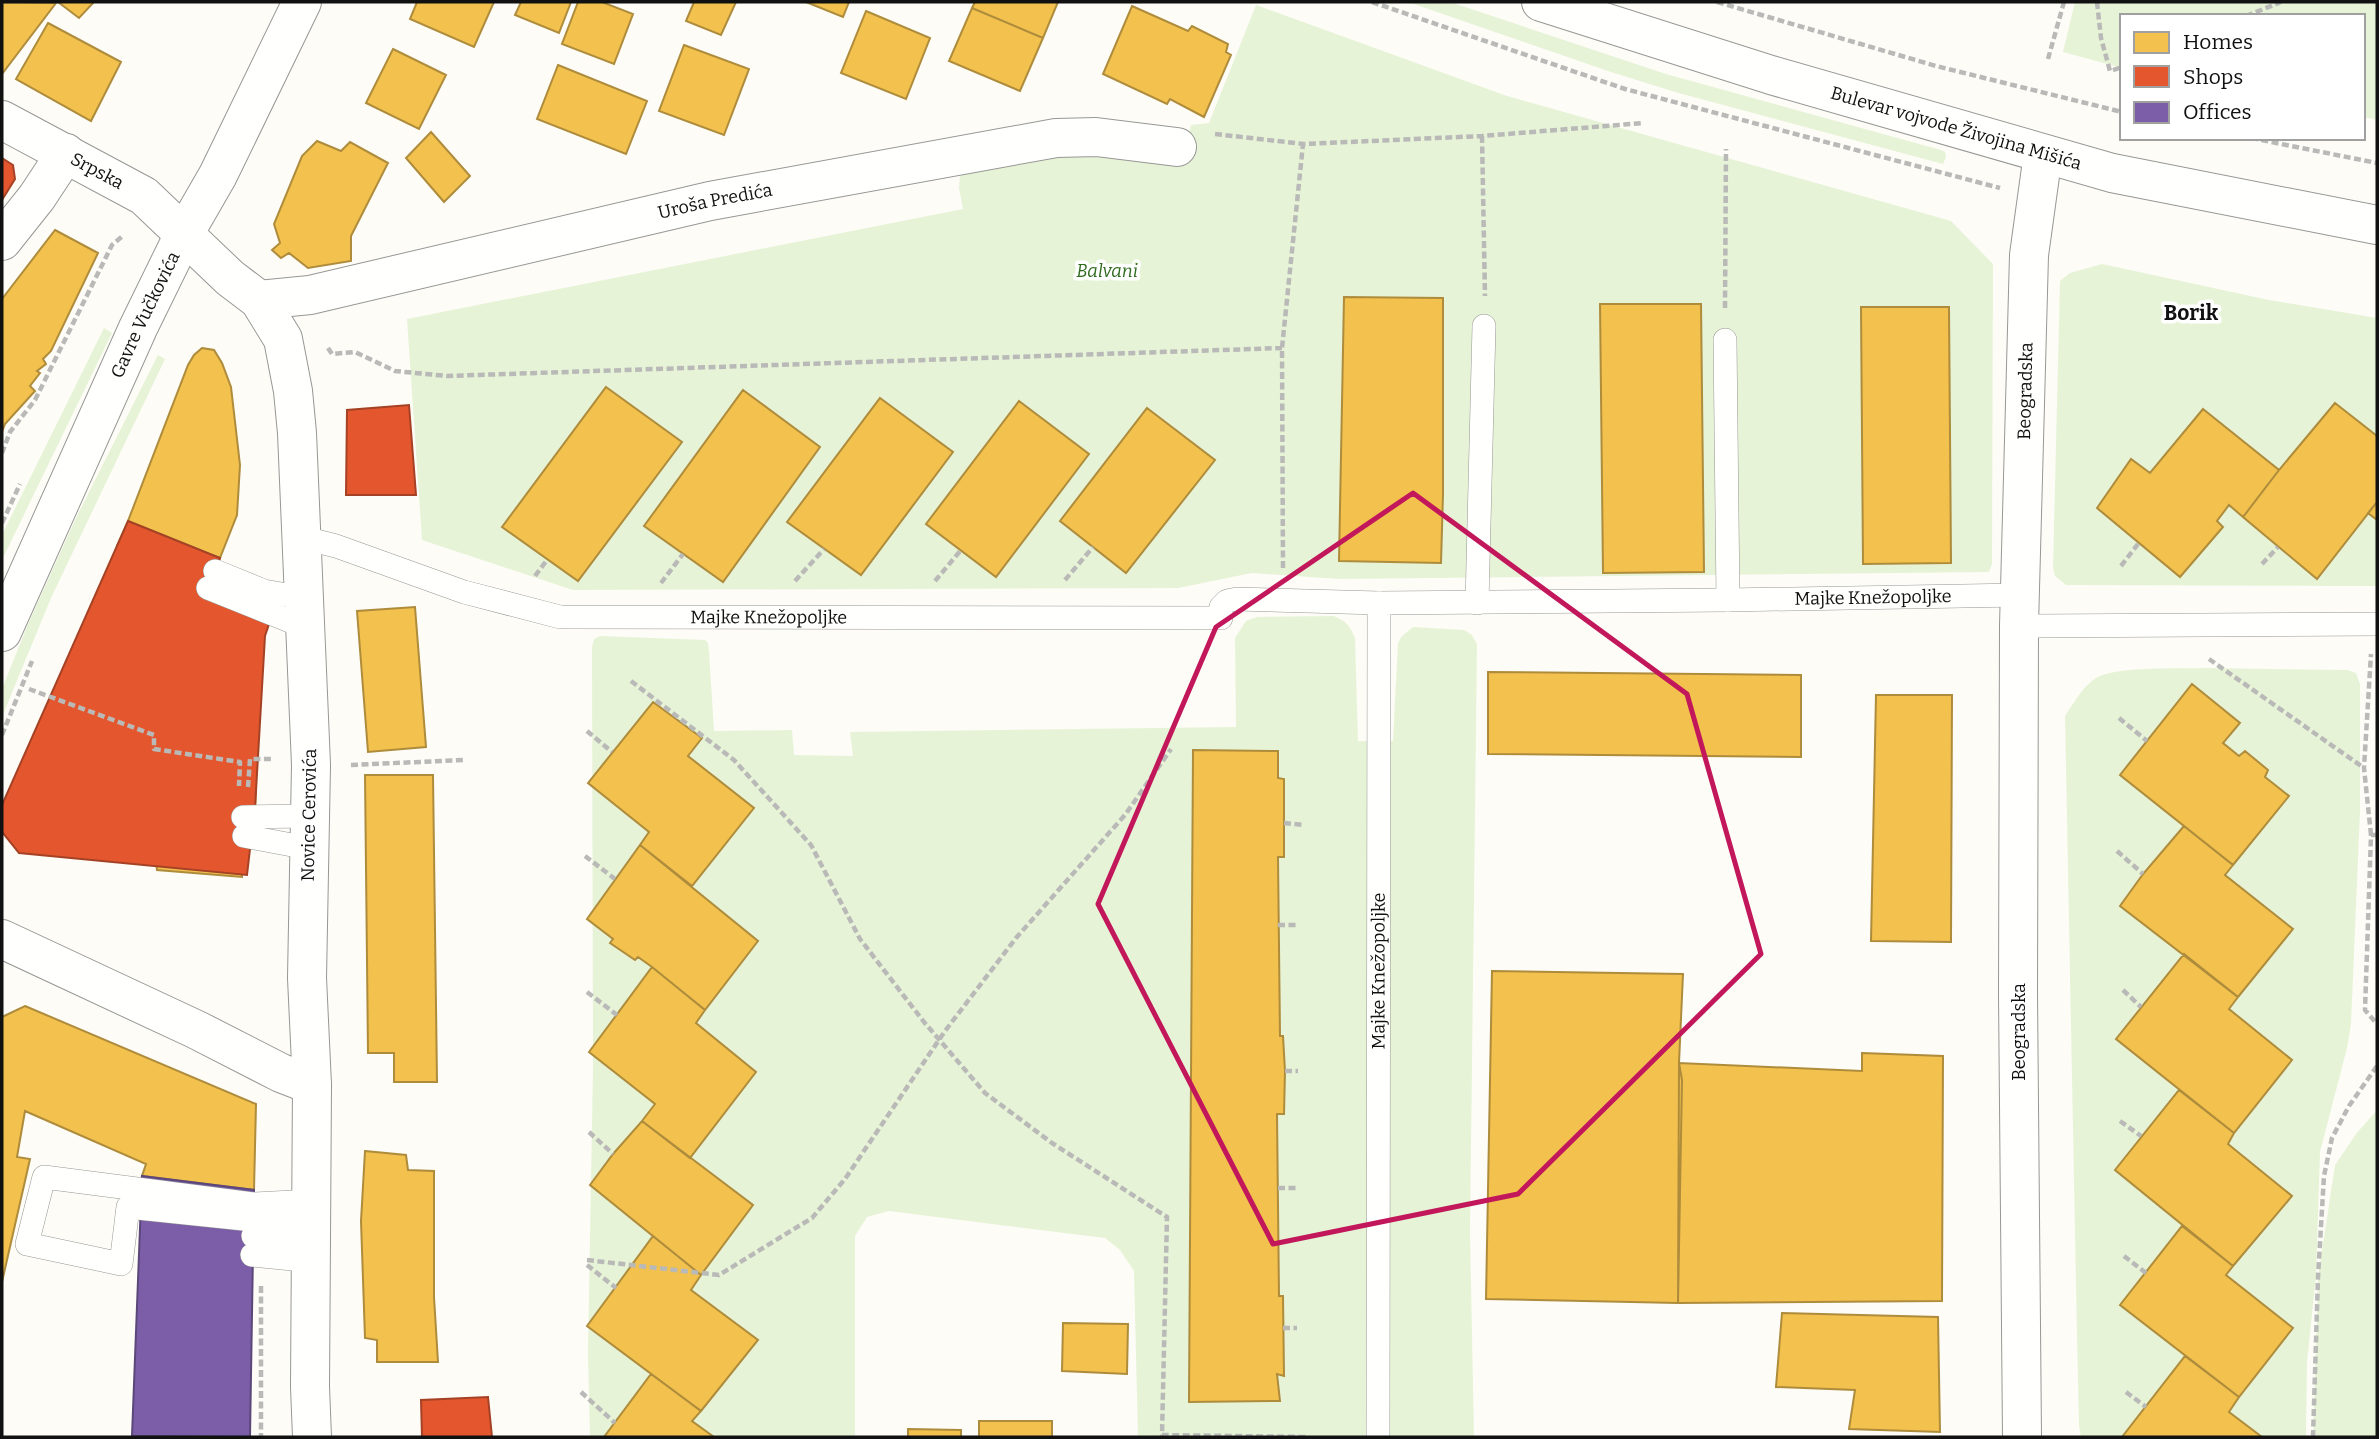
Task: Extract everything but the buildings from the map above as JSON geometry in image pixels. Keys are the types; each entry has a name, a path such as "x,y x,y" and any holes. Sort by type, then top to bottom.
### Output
{"street":[{"name":"Gavre Vučkovića","path":"2,632 138,328 184,234 218,175 302,2"},
{"name":"Bulevar vojvode Živojina Mišića","path":"1541,2 1771,75 2043,155 2112,173 2377,225"},
{"name":"Srpska","path":"2,120 144,196 184,234"},
{"name":"Uroša Predića","path":"258,300 310,295 710,201 1055,138 1193,140"},
{"path":"2,241 37,197 65,153"},
{"name":"Beogradska","path":"2022,1437 2018,1008 2019,610 2029,255 2043,155"},
{"name":"Novice Cerovića","path":"184,234 230,278 258,300 283,339 297,433 300,537 305,586 298,762 309,832 307,978 312,1085 312,1437"},
{"path":"2,939 197,1030 281,1073 312,1085"}],"lane":[{"path":"1476,603 1484,326"},
{"path":"1725,341 1728,600"},
{"name":"Majke Knežopoljke","path":"300,537 337,547 464,592 559,617 1221,618 1221,607 1227,601 1237,599 1379,603 1728,600 2019,610"},
{"path":"305,586 287,595 211,579 305,626"},
{"name":"Majke Knežopoljke","path":"1378,1437 1379,603"},
{"path":"2019,610 2375,624"},
{"path":"245,816 309,832"},
{"path":"245,816 309,832"},
{"path":"44,1177 253,1203 312,1230 253,1220 128,1207 121,1264 27,1244 44,1177"},
{"path":"255,1255 312,1230"}],"path":[{"path":"1717,2 1936,66 2120,112"},
{"path":"2049,58 2052,46 2064,2 2057,30 2052,46"},
{"path":"2097,2 2101,38 2110,71 2120,68"},
{"path":"2251,14 2281,2"},
{"path":"1193,140 1304,144 1482,136 1643,124"},
{"path":"1482,136 1484,326"},
{"path":"2261,140 2377,163"},
{"path":"1283,576 1282,348 1304,144"},
{"path":"1725,341 1726,149"},
{"path":"2,453 10,432 35,400 111,246 124,235"},
{"path":"332,354 355,352 395,370 447,376 1282,348"},
{"path":"2121,566 2138,544"},
{"path":"1065,580 1093,547"},
{"path":"2262,564 2278,547"},
{"path":"795,581 824,549"},
{"path":"935,581 961,550"},
{"path":"661,583 683,554"},
{"path":"531,580 547,560"},
{"path":"2375,624 2364,768 2374,835 2365,1010 2377,1024"},
{"path":"2200,656 2212,659 2364,768"},
{"path":"631,681 734,760 811,845 860,939 939,1040 985,1093 1052,1143 1167,1217 1162,1435 1306,1437"},
{"path":"29,689 154,735 154,748 240,762 239,788"},
{"path":"2119,718 2147,741"},
{"path":"587,731 612,752"},
{"path":"617,1289 587,1263 719,1275 812,1218 845,1179 939,1040 1016,938 1125,815 1171,749"},
{"path":"245,816 250,759 298,762 463,760"},
{"path":"1284,823 1304,825"},
{"path":"2117,851 2143,874"},
{"path":"585,856 615,879"},
{"path":"1278,925 1299,925"},
{"path":"2123,990 2141,1007"},
{"path":"587,992 617,1015"},
{"path":"2313,1437 2324,1176 2332,1138 2349,1106 2377,1066"},
{"path":"1284,1071 1298,1071"},
{"path":"2120,1121 2141,1136"},
{"path":"589,1132 613,1154"},
{"path":"1278,1188 1298,1188"},
{"path":"255,1255 261,1437"},
{"path":"2124,1256 2146,1273"},
{"path":"1283,1328 1297,1328"},
{"path":"581,1392 615,1423"},
{"path":"2126,1392 2146,1407"}],"highlighted area":[{"path":"1413,493 1687,694 1761,954 1518,1194 1273,1244 1098,904 1216,627"}],"green space":[{"path":"1408,2 1450,2 1666,74 1941,150 1946,157 1943,164 1675,92"},
{"path":"2075,2 2377,2 2377,120 2365,117 2365,14 2120,14 2120,67 2063,52"},
{"name":"Balvani","path":"1256,5 1507,96 1951,221 1993,264 1992,564 1989,572 1339,579 1252,573 1178,588 573,590 422,540 407,319 963,209 960,176 967,172 1070,155 1183,164 1191,125 1209,123"},
{"path":"2102,264 2269,300 2377,318 2377,586 2066,585 2055,576 2053,568 2060,281 2070,273"},
{"path":"104,328 112,333 2,560 2,535"},
{"path":"158,355 165,359 51,598 2,717 2,689 28,624 75,520"},
{"path":"1334,616 1347,624 1355,638 1358,741 1393,741 1398,643 1413,627 1464,630 1472,635 1477,644 1470,1231 1474,1437 1138,1437 1134,1271 1120,1250 1105,1238 889,1211 867,1217 855,1236 855,1437 590,1437 588,1353 593,1068 594,639 600,636 705,640 709,651 714,731 792,730 794,755 853,756 850,732 1236,727 1235,638 1246,621 1257,617"},
{"path":"2165,668 2347,670 2356,673 2360,684 2360,811 2351,1024 2320,1152 2316,1276 2307,1362 2306,1437 2081,1437 2065,716 2087,686 2105,674"},
{"path":"2377,1110 2377,1437 2313,1437 2318,1277 2335,1165 2356,1134"}],"district":[{"name":"Borik","path":"2191,313"}]}
